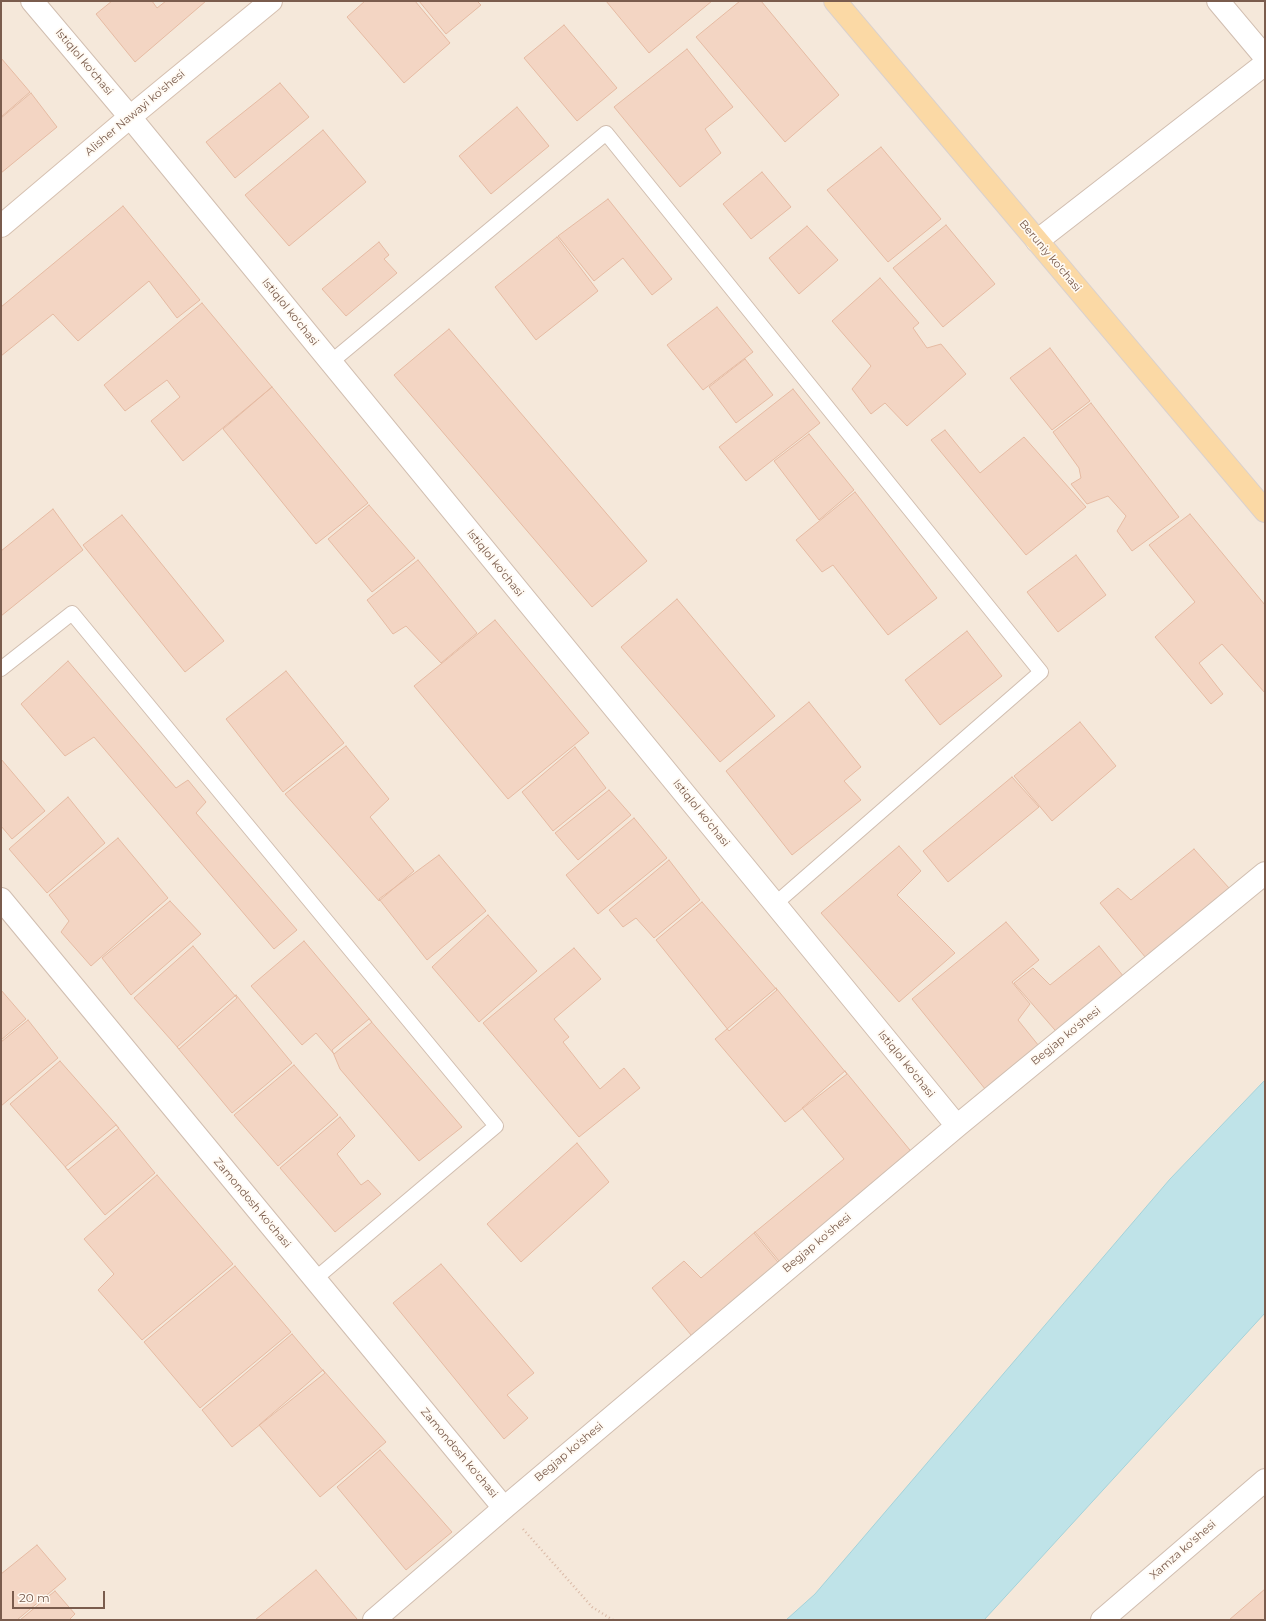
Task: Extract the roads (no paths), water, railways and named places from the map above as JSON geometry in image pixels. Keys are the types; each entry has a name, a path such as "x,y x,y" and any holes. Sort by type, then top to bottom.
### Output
{"main road":[{"name":"Beruniy ko'chasi","path":"835,1 1265,511"}],"street":[{"name":"Istiqlol ko'chasi","path":"32,1 130,117 957,1126"},
{"name":"Alisher Nawayi ko'shesi","path":"1,226 271,1"},
{"path":"1218,1 1265,57"},
{"path":"1037,241 1265,64"},
{"name":"Begjap ko'shesi","path":"374,1620 504,1508 957,1126 1265,873"},
{"name":"Zamondosh ko'chasi","path":"1,899 504,1508"},
{"name":"Xamza ko'shesi","path":"1102,1620 1262,1490"}],"lane":[{"path":"331,362 606,133 1040,672 775,904"},
{"path":"1,669 72,613 496,1126 314,1279"}],"water":[{"path":"1265,1080 1265,1313 984,1620 786,1620 815,1594 1170,1179"}]}
